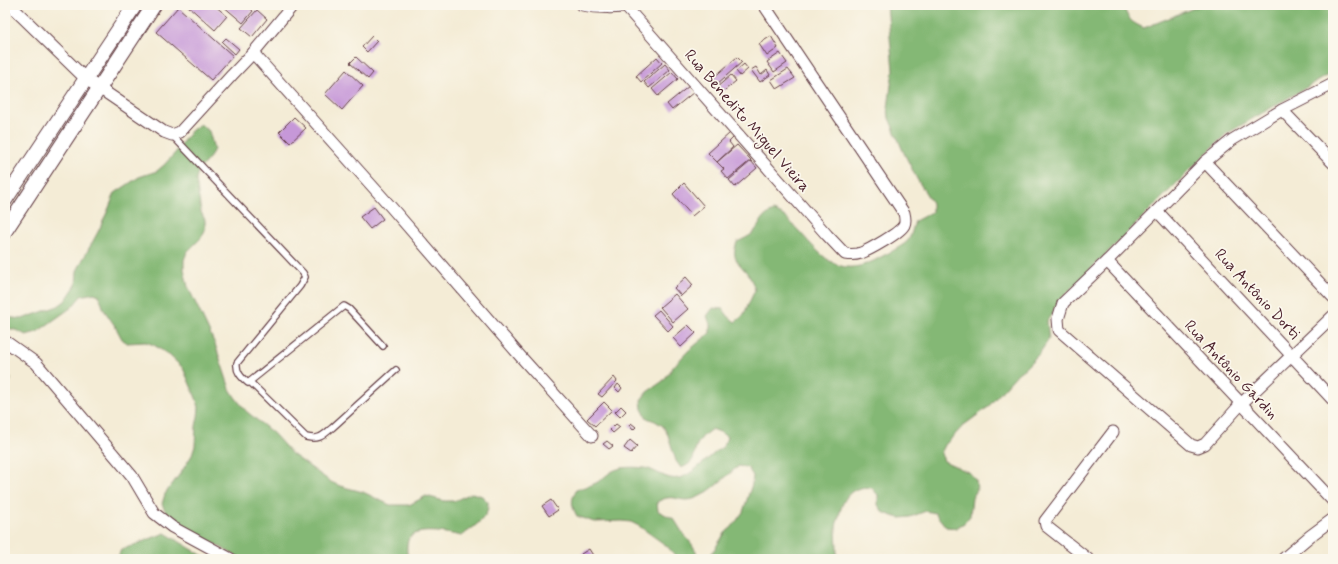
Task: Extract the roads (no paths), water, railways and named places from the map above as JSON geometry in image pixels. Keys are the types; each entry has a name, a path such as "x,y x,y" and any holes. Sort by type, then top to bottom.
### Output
{"street":[{"path":"10,5 86,79 164,132 172,135 180,132 253,53 293,5"},
{"path":"5,200 135,5"},
{"path":"7,225 154,5"},
{"path":"582,5 630,6"},
{"name":"Rua Benedito Miguel Vieira","path":"630,6 817,224 845,254 853,255 862,252 899,232 904,225 904,213 764,5"},
{"path":"253,53 391,207 592,436"},
{"path":"1333,84 1282,110 1232,140 1205,162 1063,303 1058,319 1059,330 1191,446 1198,447 1205,444 1241,404 1333,316"},
{"path":"1282,110 1333,163"},
{"path":"1205,162 1333,297"},
{"name":"Rua Antônio Dorti","path":"1157,211 1333,400"},
{"name":"Rua Antônio Gardin","path":"1107,261 1333,501"},
{"path":"5,341 36,363 132,476 154,513 172,527 231,559"},
{"path":"1088,559 1046,526 1045,521 1113,432"},
{"path":"1283,559 1333,519"}],"lane":[{"path":"172,135 305,277 300,286 238,363 236,368 240,377 248,383 250,382 306,437 315,439 327,432 396,370"},
{"path":"250,382 344,306 349,309 383,346"}]}
